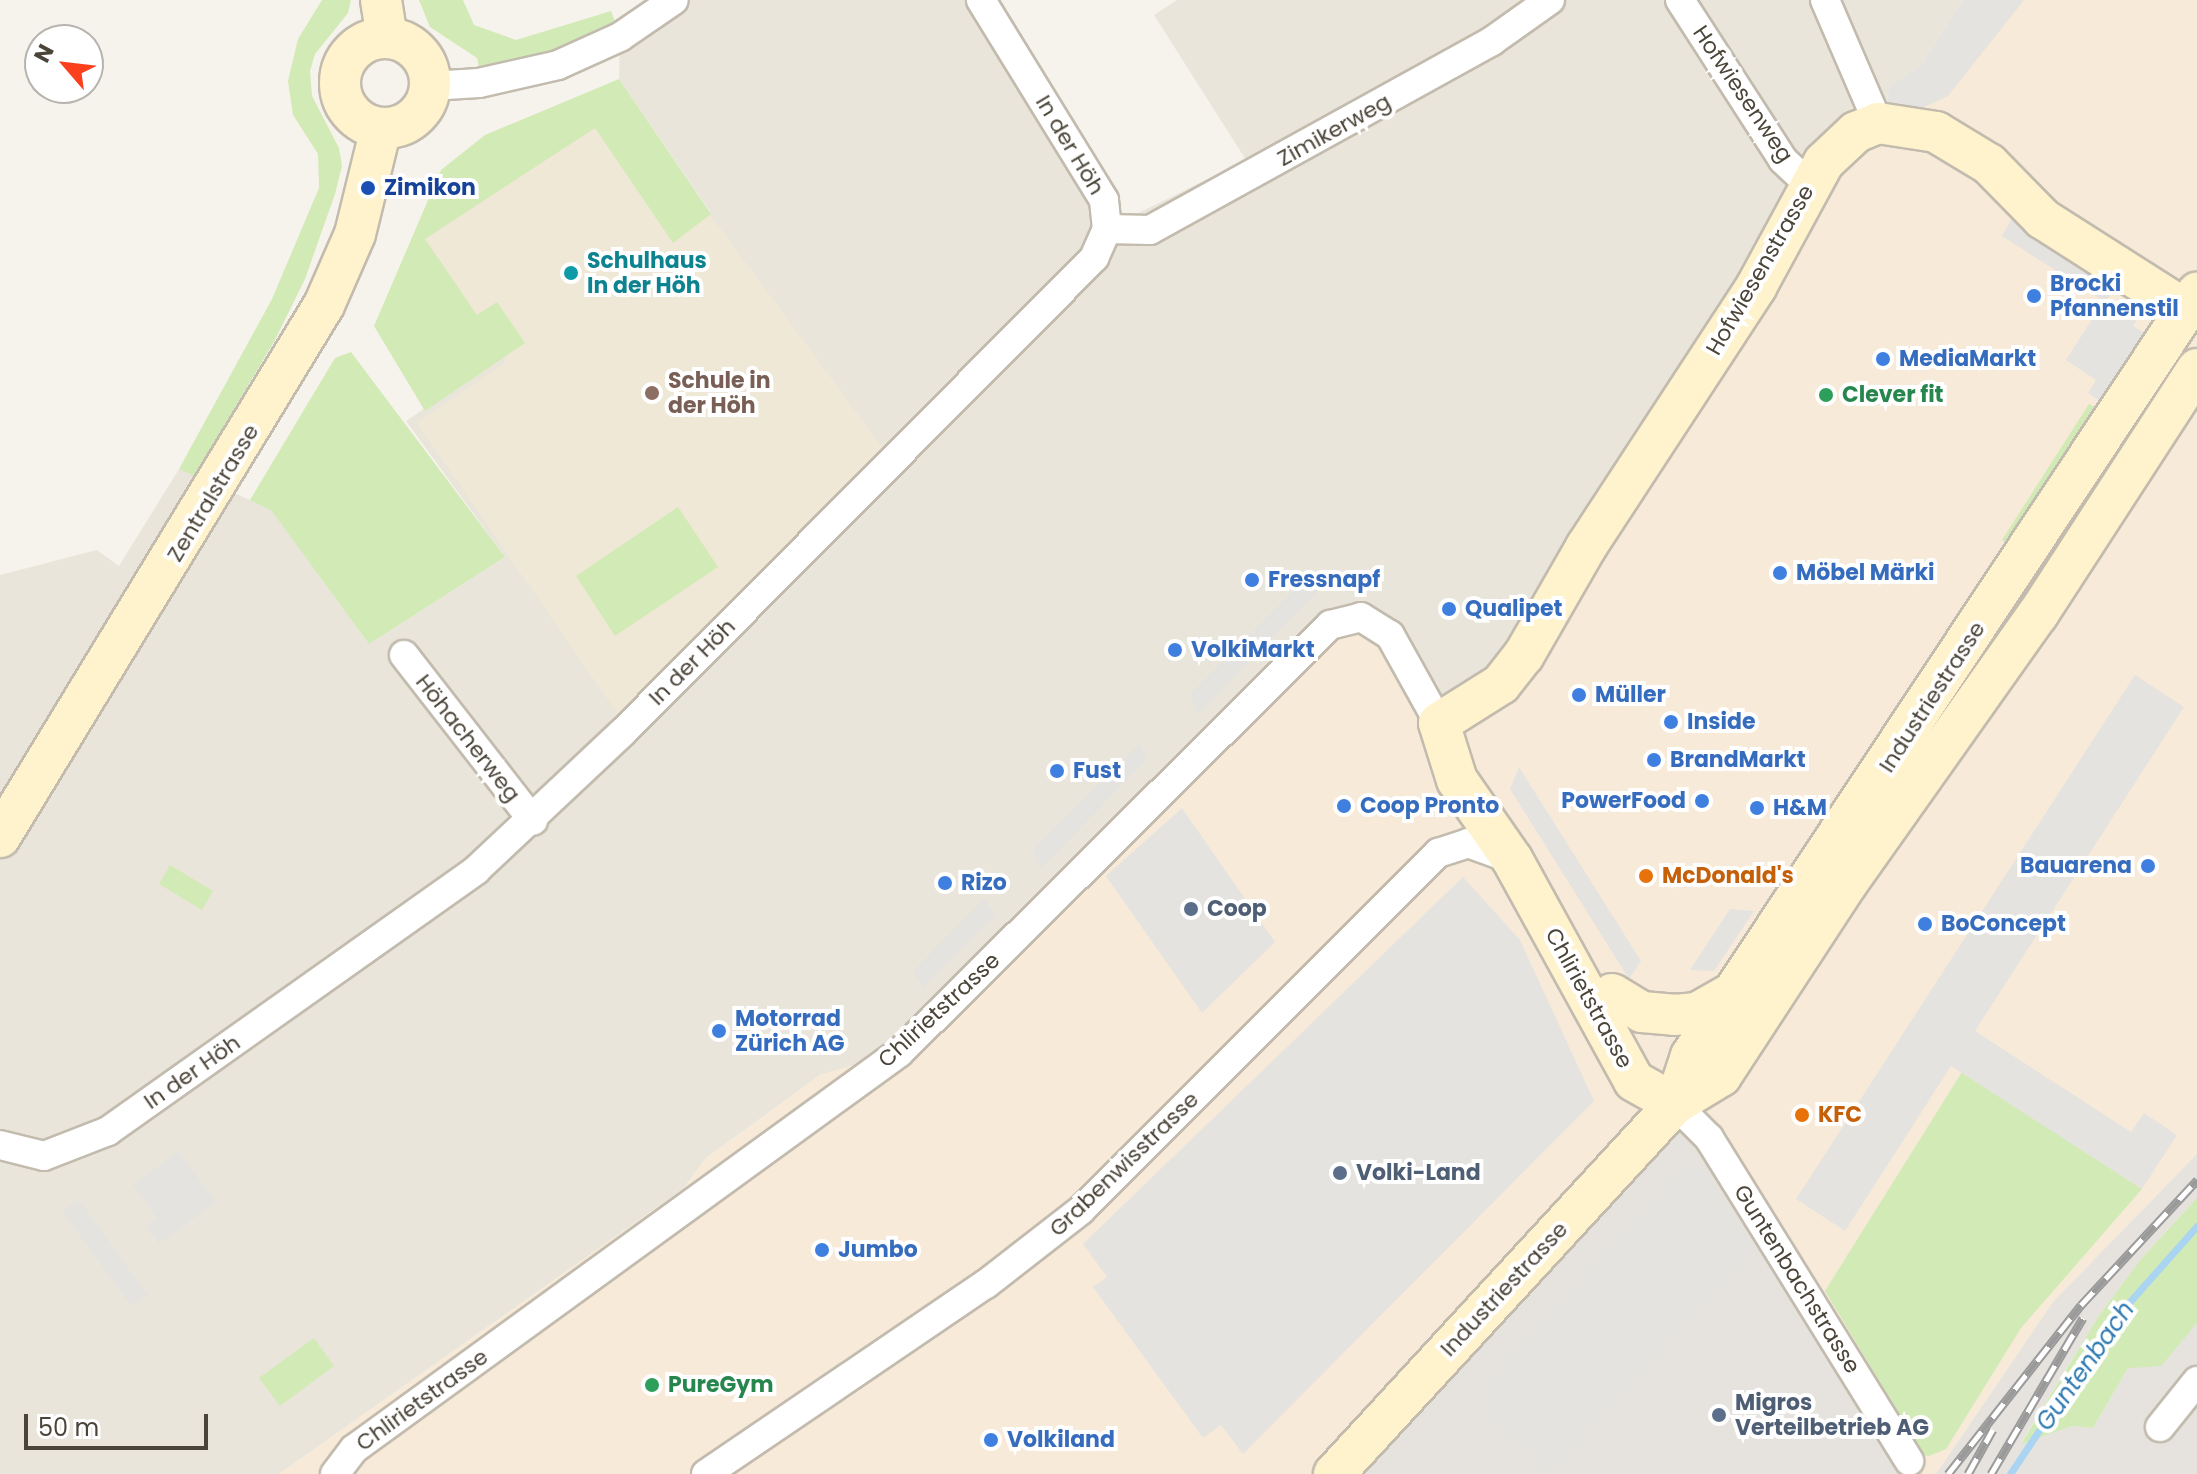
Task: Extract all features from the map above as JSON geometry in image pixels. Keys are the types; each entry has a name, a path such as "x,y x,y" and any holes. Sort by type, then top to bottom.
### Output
{"main road":[{"path":"384,19 423,58 430,86 420,112 409,122 381,128 351,113 340,80 355,49 384,19"},
{"path":"1878,123 1936,132 1967,149 1989,164 2043,219 2192,302"},
{"name":"Hofwiesenstrasse","path":"1439,723 1501,684 1524,655 1586,547 1756,287 1810,185 1838,145 1878,123"},
{"name":"Zentralstrasse","path":"0,837 324,305 355,234 381,128"},
{"name":"Industriestrasse","path":"1675,1104 1691,1056 1738,990 2192,302"},
{"name":"Industriestrasse","path":"1334,1474 1675,1104 1721,1076 1848,882 2038,614 2197,369"},
{"name":"Chlirietstrasse","path":"1439,723 1448,764 1475,812 1512,859 1634,1081 1675,1104"},
{"name":"Chlirietstrasse","path":"1439,723 1476,768 1675,1104"},
{"name":"Chlirietstrasse","path":"1612,994 1642,1012 1674,1015 1697,1013 1738,990"}],"street":[{"path":"430,86 479,83 558,65 620,37 674,0"},
{"name":"In der Höh","path":"0,1145 44,1156 108,1131 476,870 533,821 1094,258 1107,229 1104,200 981,0"},
{"name":"Zimikerweg","path":"1107,229 1150,230 1492,41 1550,0"},
{"name":"Hofwiesenweg","path":"1680,0 1783,160 1810,185"},
{"path":"1825,0 1878,123"},
{"name":"Chlirietstrasse","path":"335,1474 354,1449 900,1052 1330,625 1361,617 1390,635 1439,723"},
{"name":"Höhacherweg","path":"404,655 533,821"},
{"name":"Grabenwisstrasse","path":"706,1474 986,1284 1073,1217 1438,853 1468,843 1512,859"},
{"name":"Guntenbachstrasse","path":"1675,1104 1709,1138 1909,1461"},
{"path":"2160,1427 2197,1381"}],"shaded area":[{"path":"674,0 981,0 1108,228 1246,160 1154,15 1177,0 1963,0 1921,65 1889,86 1886,110 1524,655 900,1052 820,1075 706,1158 683,1189 279,1474 0,1474 0,575 97,550 119,566 179,469 271,509 369,644 505,557 406,421 711,213 619,79 620,37"},
{"path":"1963,0 2197,0 2197,1154 2053,1302 1936,1474 1923,1474 1909,1461 1334,1474 279,1474 683,1189 706,1158 820,1075 900,1052 1330,625 1361,617 1439,723 1474,702 1756,287 1886,110 1889,86 1921,65"},
{"path":"1963,0 2024,0 1948,96 1911,113 1886,110 1889,86 1921,65"},
{"name":"Schule in der Höh","path":"626,101 885,451 620,717 417,423 506,362 417,238"},
{"path":"2012,218 2116,287 2105,302 2002,236"},
{"path":"2127,300 2143,311 2133,326 2148,335 2103,403 2088,393 2096,380 2066,360 2101,305 2117,315"},
{"path":"1307,577 1317,592 1199,713 1189,695"},
{"path":"2135,675 2184,707 1975,1031 2131,1132 2144,1113 2177,1135 2142,1189 1951,1066 1845,1231 1796,1199"},
{"path":"1139,744 1148,759 1041,868 1032,850"},
{"path":"1519,767 1641,961 1629,979 1510,789"},
{"name":"Coop","path":"1182,808 1275,942 1202,1013 1106,876"},
{"name":"Volki-Land","path":"1463,877 1520,940 1594,1101 1243,1454 1221,1425 1203,1438 1093,1287 1107,1277 1083,1244"},
{"path":"985,898 995,916 923,988 913,971"},
{"path":"1730,909 1754,911 1714,971 1690,970"},
{"path":"1675,1104 1909,1461 1923,1474 1334,1474"},
{"path":"178,1151 216,1202 159,1244 146,1227 157,1218 133,1185"},
{"path":"2197,1154 2197,1198 2140,1260 2098,1317 2021,1443 2072,1426 2093,1428 2128,1368 2184,1337 2197,1323 2197,1474 1936,1474 2053,1302"},
{"path":"1684,1161 1704,1172 1757,1255 1745,1262 1552,1474 1541,1474 1539,1464 1483,1414 1476,1392"},
{"path":"79,1200 148,1295 131,1306 62,1211"}],"green space":[{"path":"322,0 351,0 348,13 315,54 310,71 312,96 339,148 342,166 335,194 305,279 275,340 194,476 179,469 272,299 319,188 318,154 293,115 288,81 298,39"},
{"path":"419,0 463,0 474,25 516,40 611,11 616,24 586,41 534,58 479,67 477,58 430,27"},
{"path":"619,79 711,214 673,243 595,128 425,239 477,315 497,302 525,343 425,411 374,326 441,170 485,135"},
{"path":"351,352 505,557 369,644 271,510 250,500 335,358"},
{"path":"2089,404 2099,409 2009,544 2002,540"},
{"path":"678,507 718,567 615,636 576,576"},
{"path":"170,865 213,891 202,910 159,884"},
{"path":"1962,1072 2142,1189 2021,1328 1946,1449 1929,1456 1924,1455 1825,1291"},
{"path":"2197,1198 2197,1323 2161,1366 2128,1368 2093,1428 2072,1426 2021,1444 2098,1317 2140,1260"},
{"path":"314,1338 334,1366 280,1406 259,1378"}],"waterway":[{"name":"Guntenbach","path":"2010,1474 2109,1325 2197,1226"}],"railway":[{"path":"1948,1474 2081,1305 2197,1180"},
{"path":"1991,1474 2083,1318"},
{"path":"1968,1474 1993,1429"}],"place":[{"name":"Zimikon","path":"368,188"},
{"name":"Schulhaus In der Höh","path":"571,273"},
{"name":"Brocki Pfannenstil","path":"2034,296"},
{"name":"MediaMarkt","path":"1883,359"},
{"name":"Schule in der Höh","path":"652,393"},
{"name":"Clever fit","path":"1826,395"},
{"name":"Möbel Märki","path":"1780,573"},
{"name":"Fressnapf","path":"1252,580"},
{"name":"Qualipet","path":"1449,609"},
{"name":"VolkiMarkt","path":"1175,650"},
{"name":"Müller","path":"1579,695"},
{"name":"Inside","path":"1671,722"},
{"name":"BrandMarkt","path":"1654,760"},
{"name":"Fust","path":"1057,771"},
{"name":"PowerFood","path":"1702,801"},
{"name":"Coop Pronto","path":"1344,806"},
{"name":"H&M","path":"1757,808"},
{"name":"Bauarena","path":"2148,866"},
{"name":"McDonald's","path":"1646,876"},
{"name":"Rizo","path":"945,883"},
{"name":"Coop","path":"1191,909"},
{"name":"BoConcept","path":"1925,924"},
{"name":"Motorrad Zürich AG","path":"719,1031"},
{"name":"KFC","path":"1802,1115"},
{"name":"Volki-Land","path":"1340,1173"},
{"name":"Jumbo","path":"822,1250"},
{"name":"PureGym","path":"652,1385"},
{"name":"Migros Verteilbetrieb AG","path":"1719,1415"},
{"name":"Volkiland","path":"991,1440"}]}
